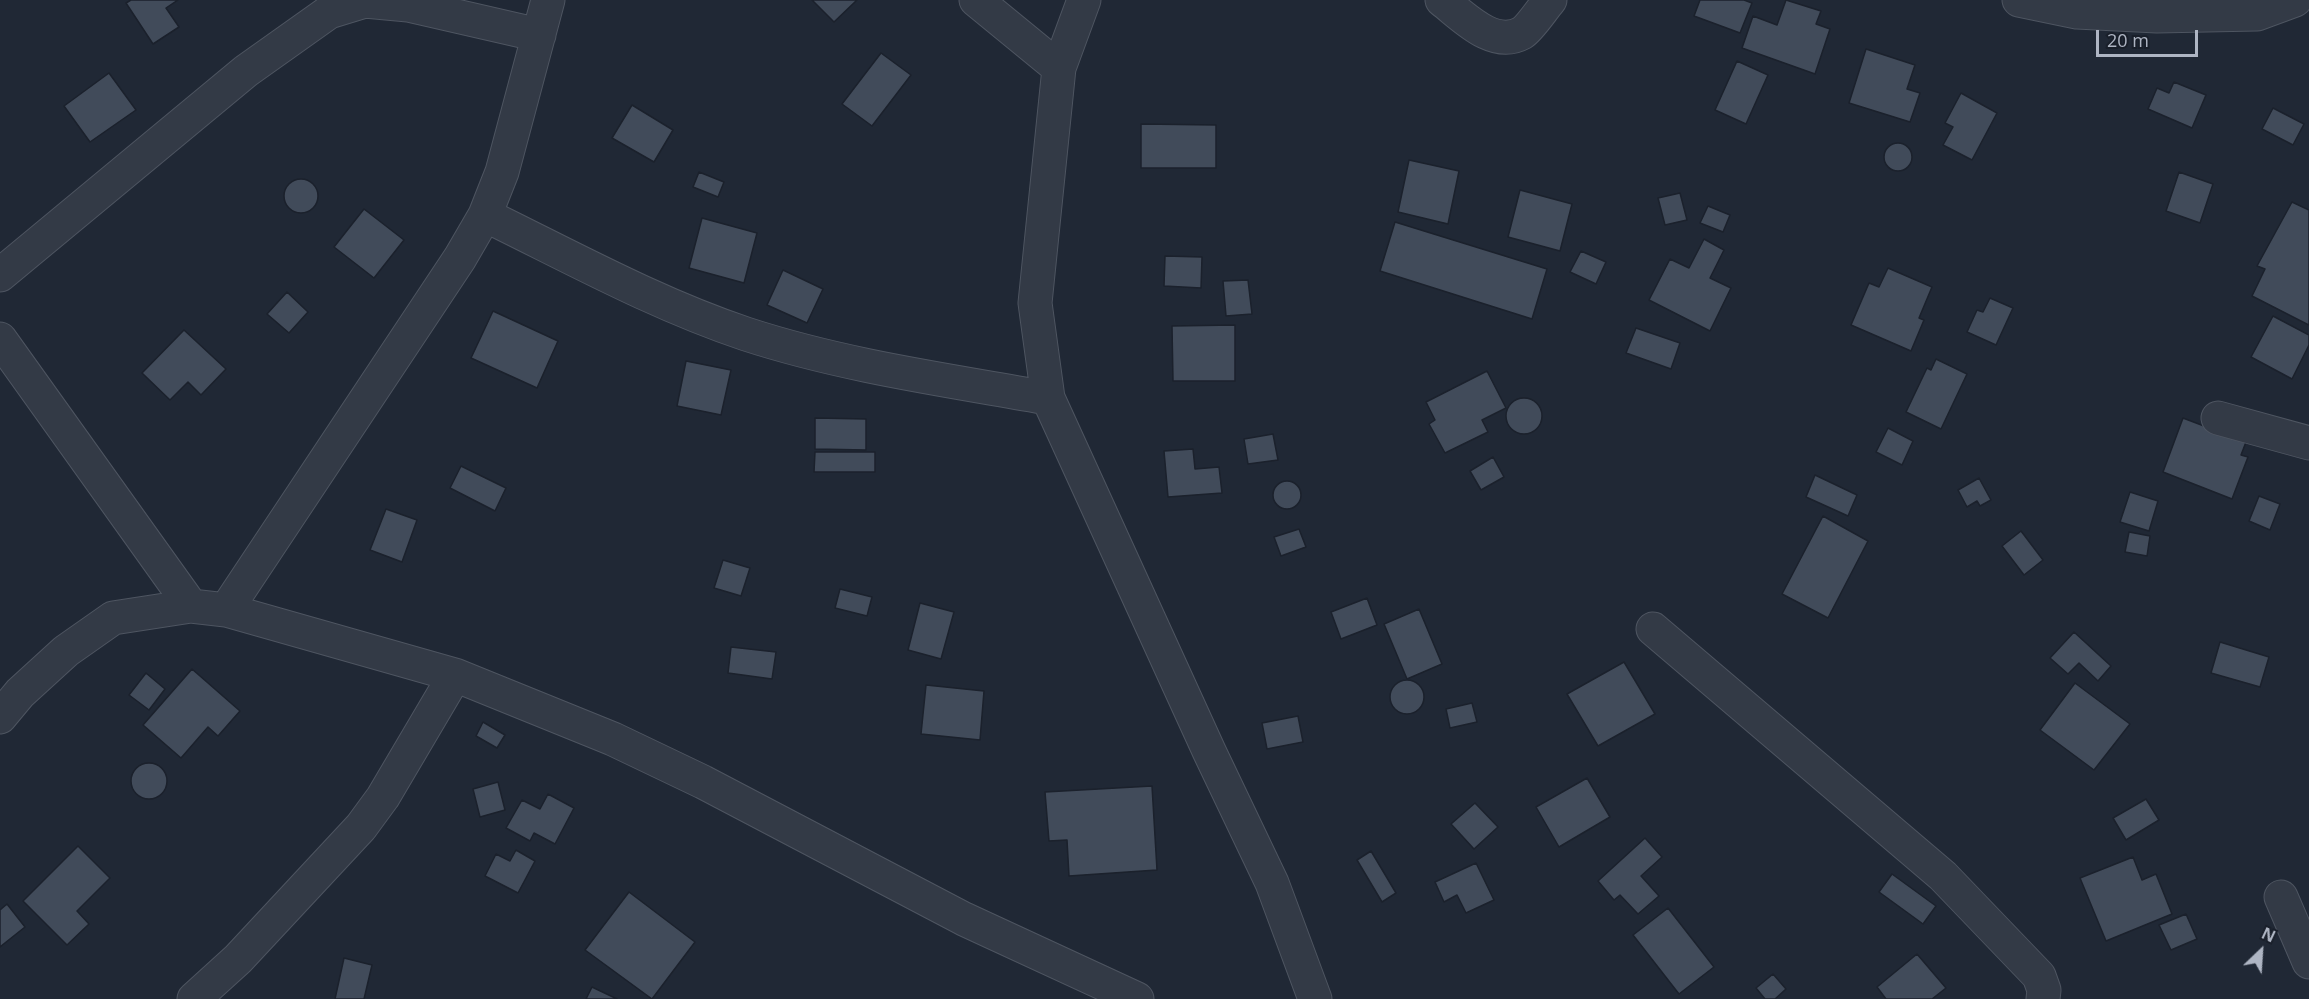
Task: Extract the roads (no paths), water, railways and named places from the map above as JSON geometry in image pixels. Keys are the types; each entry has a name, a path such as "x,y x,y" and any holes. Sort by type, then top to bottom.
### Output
{"street":[{"path":"226,610 460,258 485,215 502,172 548,0"},
{"path":"976,0 1059,68"},
{"path":"1084,0 1059,68 1035,303 1048,398 1272,883 1315,999"},
{"path":"1442,0 1479,29 1502,37 1522,33 1550,0"},
{"path":"2019,0 2077,12 2157,16 2257,14 2295,0"},
{"path":"0,275 246,71 329,12 365,1 408,5 539,34"},
{"path":"485,215 680,310 746,334 843,361 1048,398"},
{"path":"0,339 190,606"},
{"path":"2218,418 2309,443"},
{"path":"0,717 20,693 66,651 113,618 190,606 226,610 455,675 613,739 693,777 964,919 1137,999"},
{"path":"1653,629 1943,876 2039,976 2044,990 2043,999"},
{"path":"194,999 238,959 361,827 383,797 455,675"},
{"path":"2281,897 2309,962"}]}
